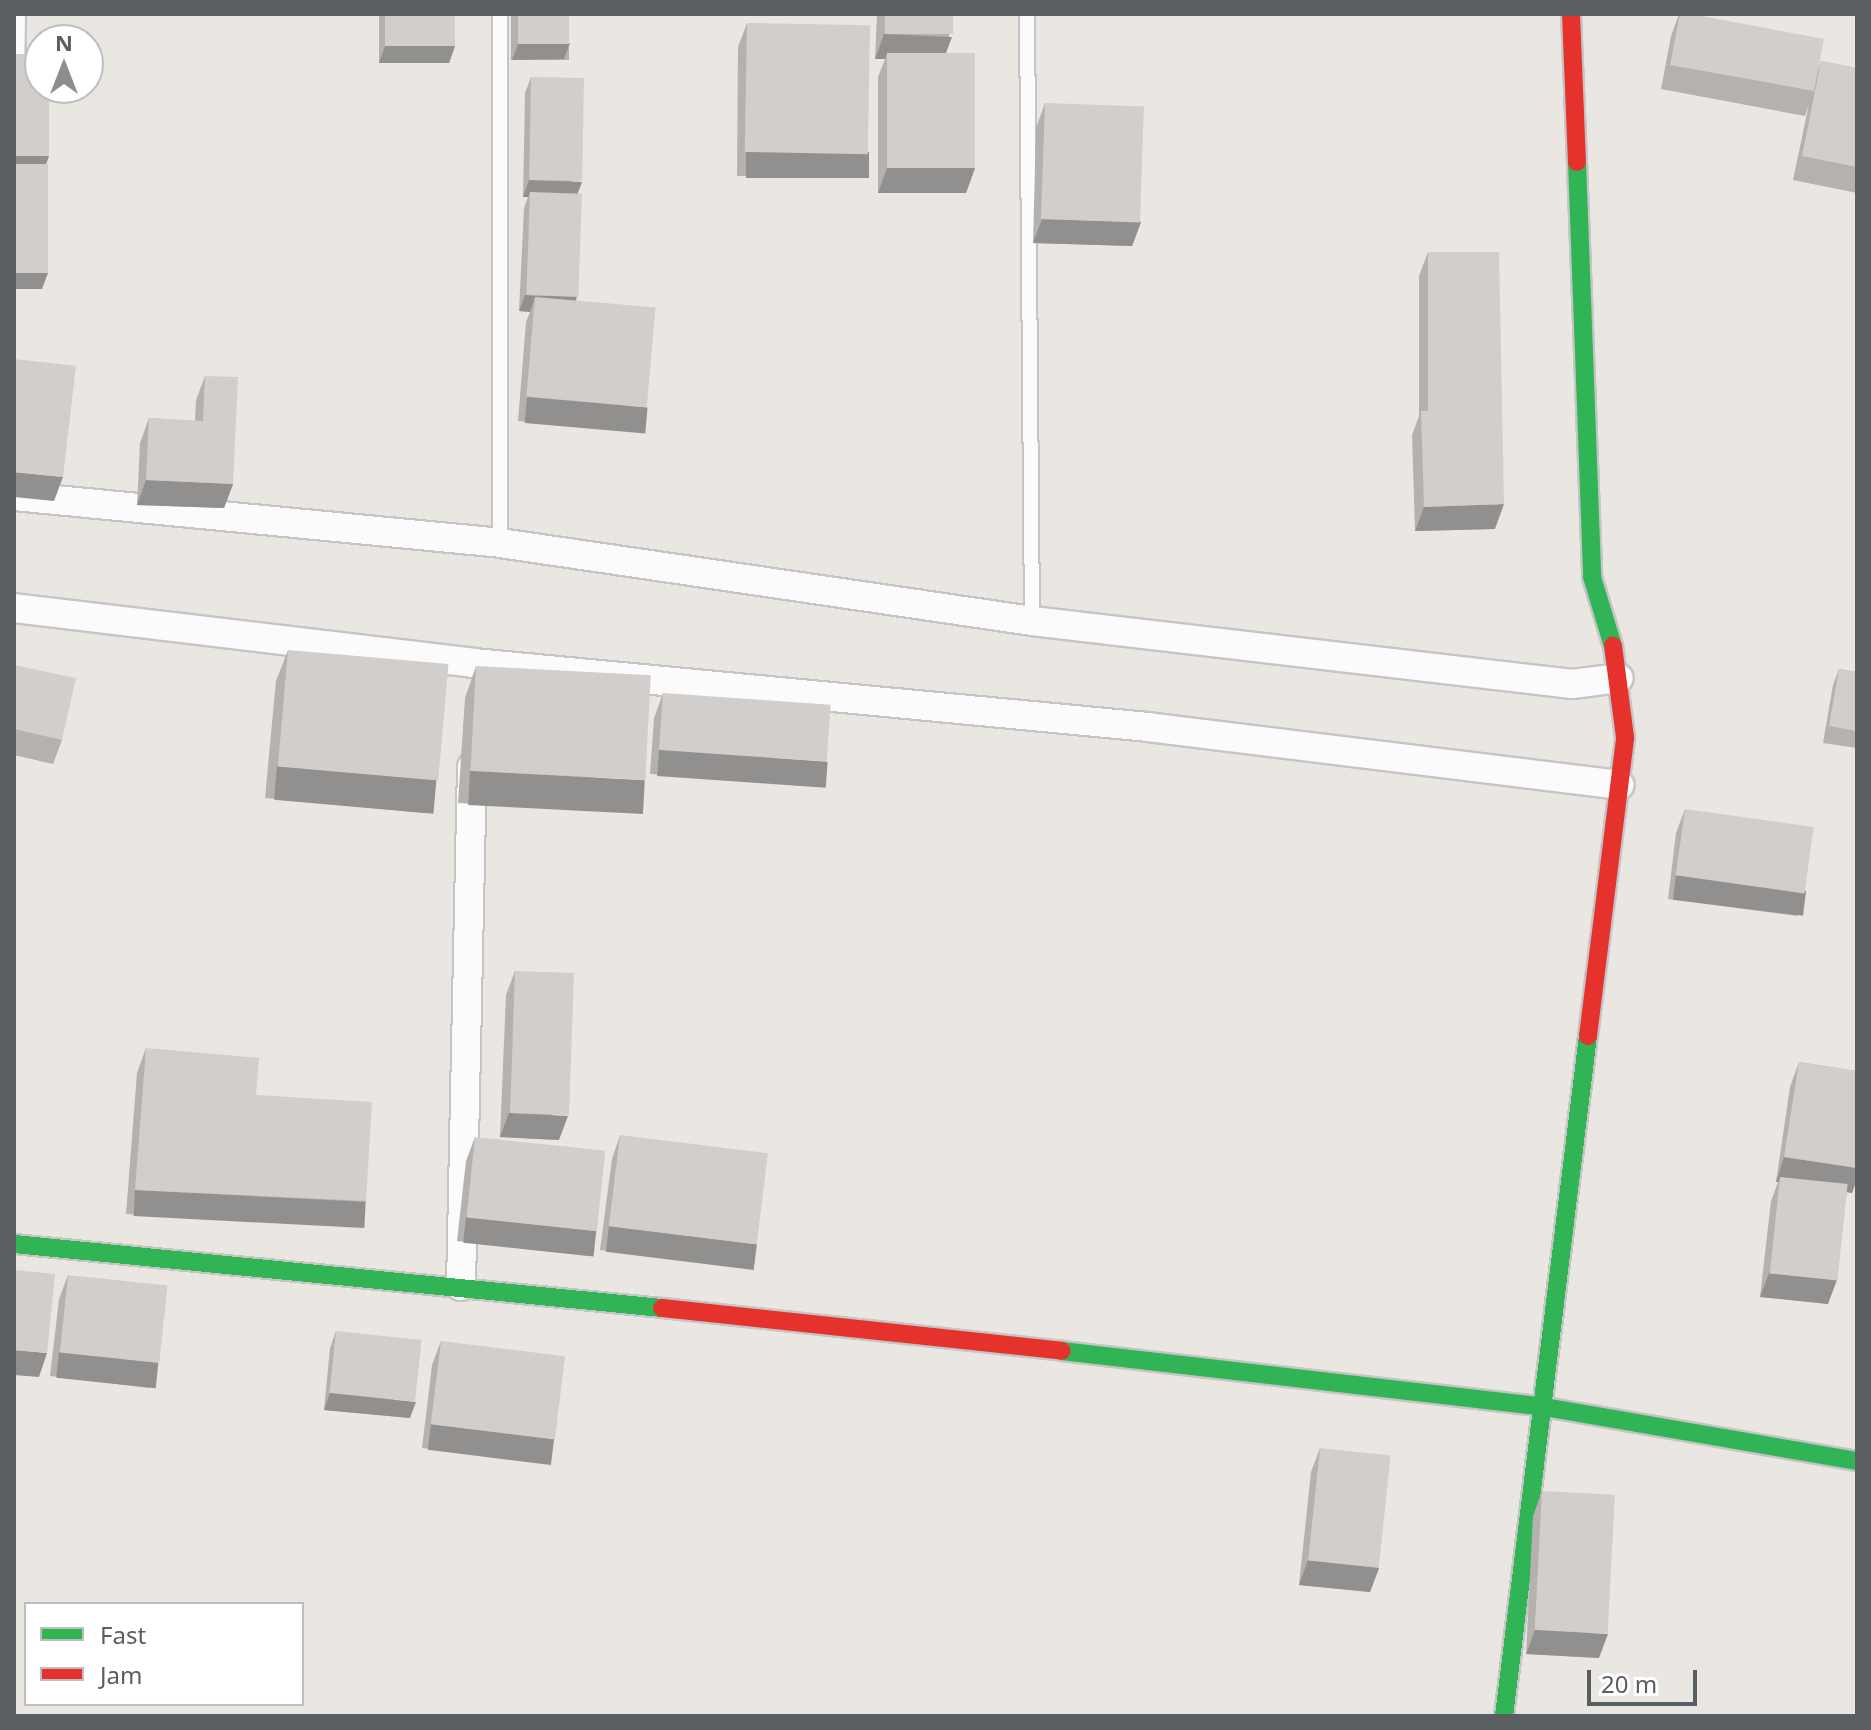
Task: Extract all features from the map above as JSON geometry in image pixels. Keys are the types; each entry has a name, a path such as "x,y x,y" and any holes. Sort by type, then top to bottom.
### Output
{"street":[{"path":"1504,1716 1625,737 1619,678 1592,577 1571,14"},
{"path":"14,496 500,543 1032,621 1572,684 1619,678"},
{"path":"14,608 474,663 1148,727 1619,785"},
{"path":"473,695 474,663"},
{"path":"461,1286 472,743"},
{"path":"14,1244 461,1286 1544,1407 1857,1461"}],"lane":[{"path":"17,91 18,14"},
{"path":"500,14 500,543"},
{"path":"1027,14 1032,621"}],"building":[{"path":"385,14 455,14 455,46 385,46"},
{"path":"518,14 569,14 569,44 518,44"},
{"path":"885,14 953,14 953,34 885,34"},
{"path":"1680,14 1824,39 1814,91 1670,65"},
{"path":"747,23 870,25 868,154 745,152"},
{"path":"887,53 975,53 975,168 887,168"},
{"path":"14,54 24,54 24,104 49,104 49,156 14,156"},
{"path":"1821,61 1857,68 1857,167 1802,156"},
{"path":"531,77 584,78 582,181 529,180"},
{"path":"1045,103 1144,106 1140,222 1041,219"},
{"path":"14,164 48,164 48,273 14,273"},
{"path":"530,192 582,194 578,297 526,295"},
{"path":"1428,252 1499,252 1504,504 1424,507 1421,411 1428,411"},
{"path":"535,297 656,308 647,407 526,397"},
{"path":"14,359 76,366 63,477 14,472"},
{"path":"205,376 238,377 233,484 146,480 149,418 203,421"},
{"path":"288,650 448,664 438,781 278,767"},
{"path":"14,665 76,678 62,740 14,729"},
{"path":"476,666 651,675 645,780 471,771"},
{"path":"1839,669 1857,672 1857,731 1829,726"},
{"path":"663,693 831,705 827,762 659,750"},
{"path":"1685,809 1814,827 1804,893 1676,875"},
{"path":"515,971 574,973 569,1115 510,1113"},
{"path":"146,1048 259,1058 256,1095 372,1102 366,1201 135,1190"},
{"path":"1799,1062 1857,1071 1857,1168 1784,1157"},
{"path":"620,1135 768,1153 757,1244 609,1226"},
{"path":"475,1137 605,1151 597,1231 467,1218"},
{"path":"1780,1177 1848,1184 1837,1281 1770,1273"},
{"path":"14,1270 55,1274 47,1353 14,1350"},
{"path":"68,1275 167,1285 159,1363 60,1353"},
{"path":"336,1331 422,1340 415,1402 330,1393"},
{"path":"441,1341 565,1356 555,1440 431,1424"},
{"path":"1320,1448 1391,1455 1379,1568 1308,1560"},
{"path":"1542,1491 1615,1495 1608,1634 1535,1630"}],"traffic: fast":[{"path":"1577,162 1592,577 1613,646"},
{"path":"1504,1716 1588,1036"},
{"path":"14,1244 662,1308"},
{"path":"1062,1351 1544,1407 1857,1461"}],"traffic: jam":[{"path":"1571,14 1577,162"},
{"path":"1588,1036 1625,737 1613,646"},
{"path":"662,1308 1062,1351"}]}
